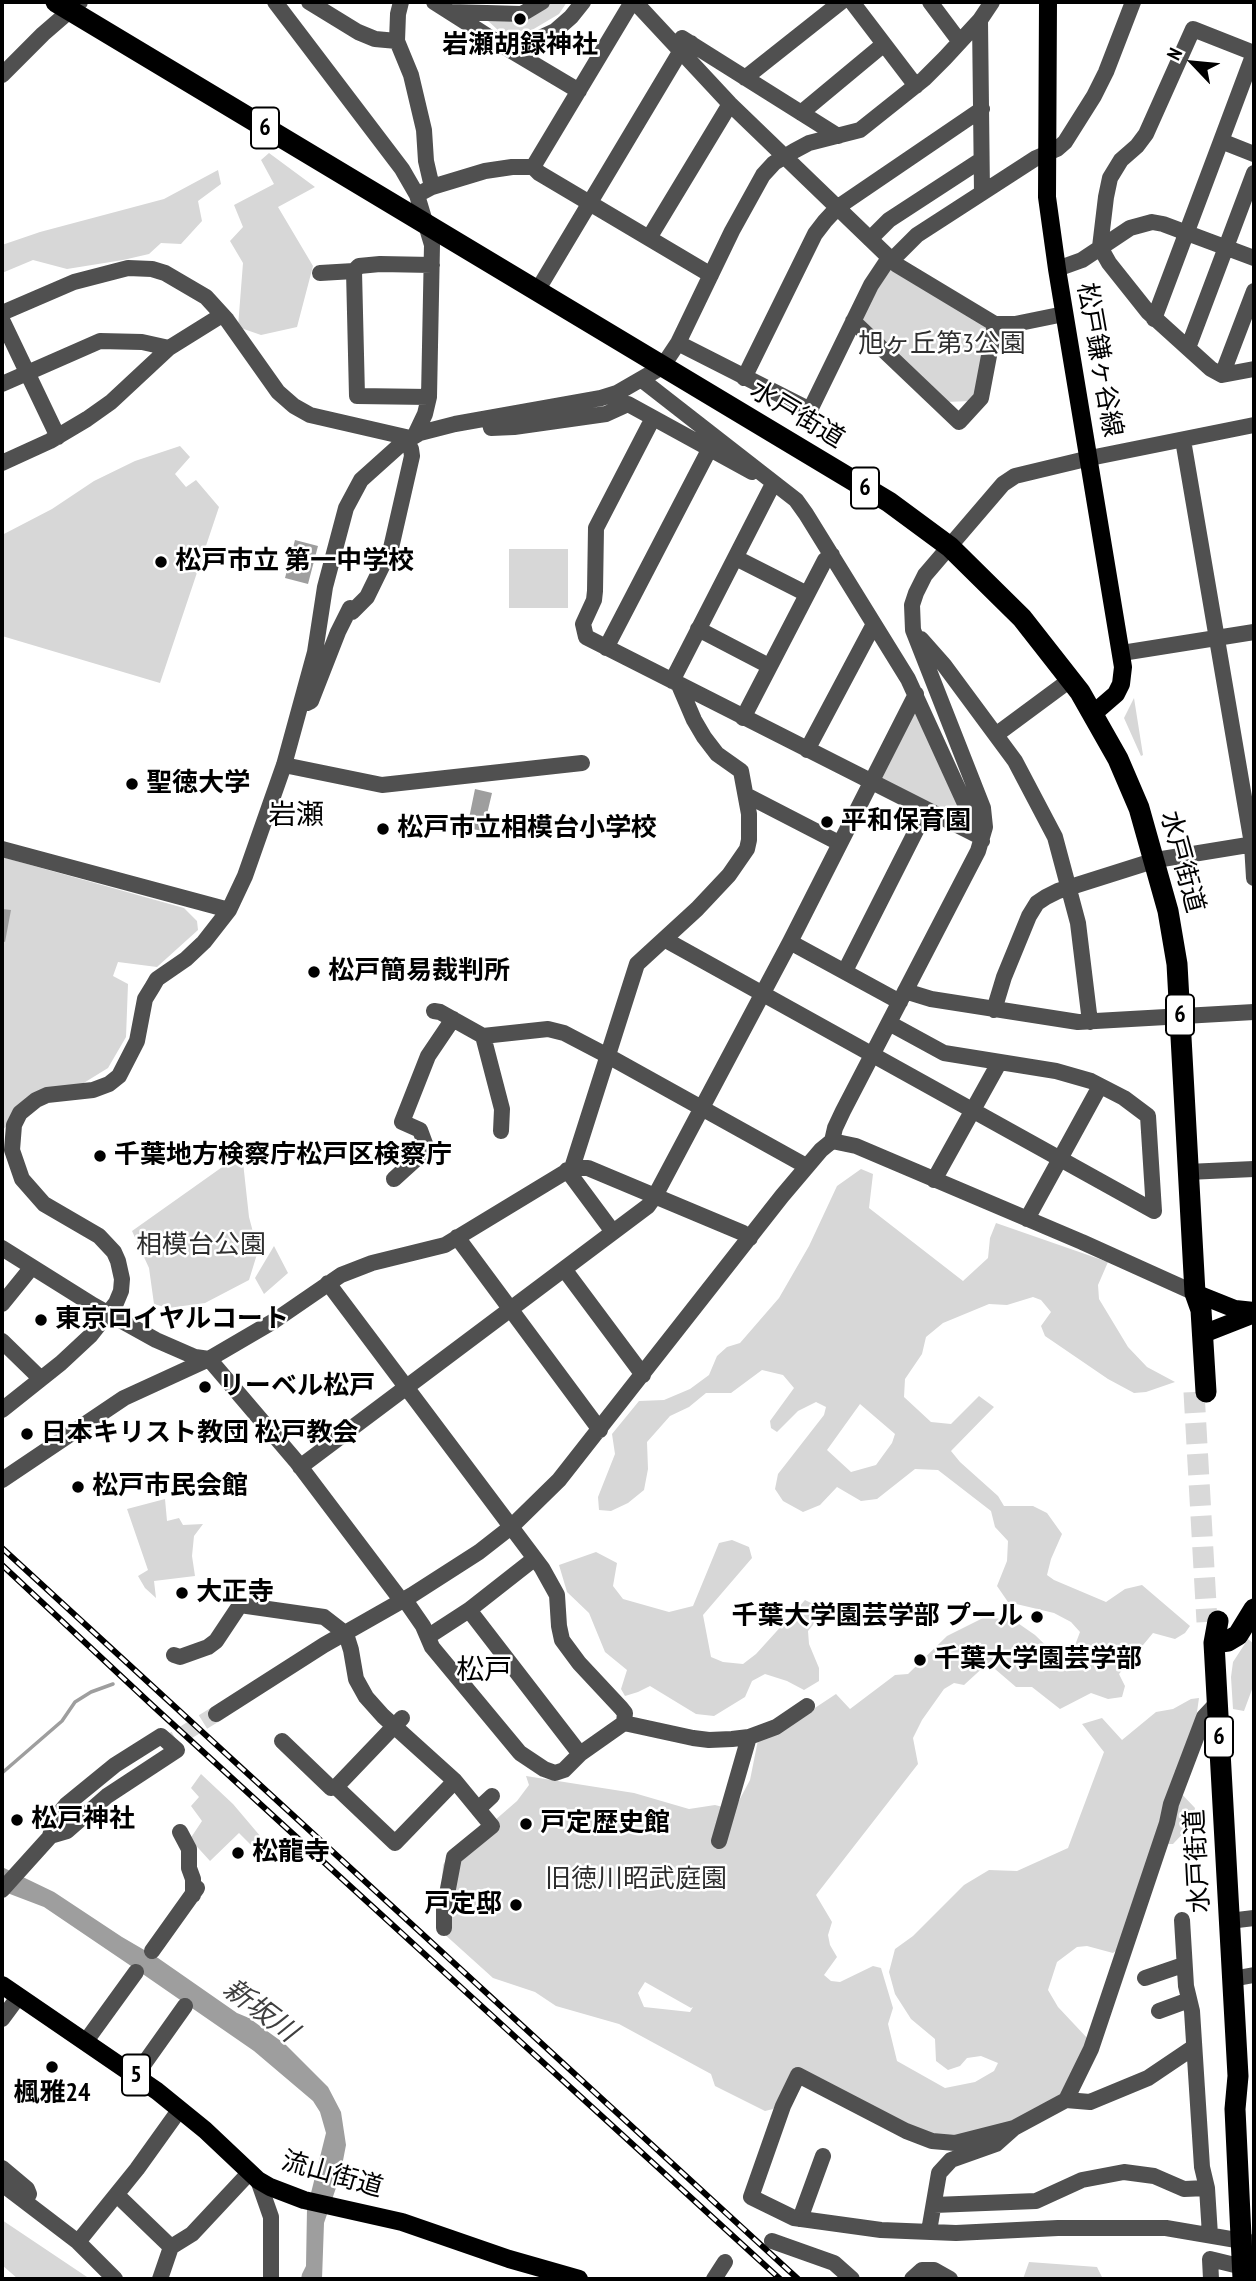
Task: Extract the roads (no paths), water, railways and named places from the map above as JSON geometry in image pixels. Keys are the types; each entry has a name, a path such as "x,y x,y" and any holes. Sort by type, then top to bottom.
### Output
{"highway":[{"name":"水戸街道","path":"69,4 662,367 881,497 950,547 1004,598 1094,713 1130,785 1156,860 1174,945 1180,1016 1195,1293 1202,1310 1200,1392 1190,1308 1195,1293"},
{"path":"1214,1643 1238,1636 1254,1609"},
{"name":"水戸街道","path":"1213,1622 1232,1979 1246,2074 1248,2201 1243,2272"}],"main road":[{"name":"松戸鎌ヶ谷線","path":"1048,2 1047,197 1123,667 1121,684 1110,702 1094,713"},
{"path":"1195,1293 1223,1306 1254,1313"},
{"path":"1203,1334 1254,1313"},
{"name":"流山街道","path":"2,1985 136,2075 180,2109 254,2176 301,2199 411,2224 509,2259 579,2279"}],"street":[{"path":"275,2 402,169 424,191"},
{"path":"309,2 358,32 375,39 397,41"},
{"path":"2,1410 90,1336 116,1303 122,1279 114,1252 92,1231 44,1204 29,1189 17,1168 11,1138 13,1125 20,1113 47,1095 74,1094 109,1084 125,1067 137,1041 145,999 157,979 186,959 204,942 229,910 245,876 285,765 315,652 325,587 346,508 362,480 411,438 425,414 429,397 432,245 424,222 424,130 411,75 397,41 401,2"},
{"path":"444,6 522,14 542,2"},
{"path":"500,44 520,47 547,36 562,26 583,2"},
{"path":"533,167 636,2 653,22 686,48 745,78 838,136"},
{"path":"745,78 841,2"},
{"path":"852,2 916,86"},
{"path":"930,2 960,41"},
{"path":"2,313 74,282 140,267 164,273 206,298 222,315 278,392 294,406 310,415 411,438 489,418 617,393 662,367 678,343 763,175 784,156 809,143 860,130 916,86 980,20 992,2"},
{"path":"678,343 810,410 871,285 890,259 917,235 1065,142 1094,96 1133,2"},
{"path":"2,75 69,4"},
{"path":"444,6 500,44 579,91"},
{"path":"980,20 982,193"},
{"path":"1154,319 1254,53 1193,29 1146,134 1121,160 1110,178 1105,197 1100,247 1109,263 1154,319 1211,369 1222,375 1254,369"},
{"path":"801,113 884,44"},
{"path":"686,48 730,104 890,259 995,324 1015,324 1064,314"},
{"path":"537,291 686,48"},
{"path":"649,238 730,104"},
{"path":"744,378 815,234 838,207 982,109"},
{"path":"1221,141 1254,154"},
{"path":"870,239 889,220 981,160"},
{"path":"424,191 485,171 533,167 711,275"},
{"path":"1188,348 1254,173"},
{"path":"1057,269 1073,265 1140,224 1163,224 1254,258"},
{"path":"320,273 354,271 359,266 380,264 432,265"},
{"path":"354,271 357,397 429,397"},
{"path":"1222,375 1254,291"},
{"path":"2,463 58,437 111,402 169,348 222,315"},
{"path":"2,320 58,437"},
{"path":"853,321 960,422 981,398 995,324"},
{"path":"2,384 100,341 142,342 169,348"},
{"path":"642,380 796,500 916,694 981,839"},
{"path":"489,418 491,428 513,428 606,414 628,404 745,471 769,480"},
{"path":"653,418 596,528 594,600 583,624 586,637 981,839"},
{"path":"216,1714 479,1552 511,1527 559,1480 806,1166 832,1140 836,1126 890,1023 985,827 983,808 913,630 912,606 925,575 1003,484 1015,476 1254,425"},
{"path":"302,702 311,701 338,632 351,610 367,597 391,548 412,456 411,438"},
{"path":"1183,440 1253,844 1254,878"},
{"path":"606,648 709,450"},
{"path":"675,683 698,629 736,558 769,480"},
{"path":"743,718 825,560 832,555"},
{"path":"736,558 807,594"},
{"path":"807,750 874,624"},
{"path":"698,629 769,666"},
{"path":"913,630 944,665 997,734 1035,795 1055,837 1069,887 1084,960 1090,1022"},
{"path":"1122,653 1254,632"},
{"path":"997,734 1070,680"},
{"path":"2,1480 124,1398 209,1359 274,1321 328,1283 359,1268 437,1248 573,1168 637,964 697,909 729,875 747,849 751,831 741,771 717,754 704,737 675,683"},
{"path":"300,1467 648,1206 790,942 916,694"},
{"path":"285,765 382,785 582,762"},
{"path":"746,795 839,843"},
{"path":"845,971 926,811"},
{"path":"993,1010 1032,909 1046,897 1069,887 1156,860 1253,844"},
{"path":"2,849 229,910"},
{"path":"664,939 1154,1211 1148,1116 1124,1098 1100,1086 1056,1071 944,1053 890,1023"},
{"path":"790,942 845,971 903,996 993,1010 1090,1022 1254,1012"},
{"path":"434,1011 453,1018 483,1036 548,1029 564,1033 806,1166"},
{"path":"394,1179 427,1149 420,1130 402,1122 428,1056 453,1018"},
{"path":"483,1036 502,1109 502,1131"},
{"path":"934,1180 999,1063"},
{"path":"1027,1219 1100,1086"},
{"path":"832,1140 856,1146 1195,1293"},
{"path":"573,1168 655,1196 750,1238"},
{"path":"573,1168 613,1232"},
{"path":"1187,1172 1254,1169"},
{"path":"457,1237 600,1430"},
{"path":"2,1248 108,1313 176,1349 195,1357 209,1359 300,1467 403,1600 429,1636 432,1647 526,1758 555,1773 564,1770 580,1754 624,1723 709,1741 749,1737 776,1727 807,1706"},
{"path":"2,1304 32,1267"},
{"path":"564,1269 643,1375"},
{"path":"328,1283 542,1568 557,1595 562,1640 579,1664 625,1713 624,1723"},
{"path":"2,1340 41,1379"},
{"path":"429,1636 469,1610 534,1559"},
{"path":"174,1655 180,1657 216,1642 240,1605 324,1617 346,1634 360,1689 374,1707 399,1722 455,1781 492,1826 454,1857 444,1910 444,1928"},
{"path":"469,1610 580,1754"},
{"path":"346,1634 337,1648 219,1724 203,1709 320,1635 346,1634"},
{"path":"1066,2100 1091,2049 1171,1804 1204,1717 1217,1703"},
{"path":"282,1741 331,1788 336,1787 399,1722"},
{"path":"161,1736 177,1750 107,1796 67,1831 50,1836 56,1816 66,1805 115,1765 161,1736"},
{"path":"719,1841 749,1737"},
{"path":"2,1890 50,1836 95,1793 162,1747"},
{"path":"336,1787 395,1843 455,1781"},
{"path":"478,1809 492,1796"},
{"path":"152,1951 195,1892 189,1868 189,1849 180,1832"},
{"path":"1229,1921 1254,1919"},
{"path":"1182,1920 1210,2235"},
{"path":"1144,1978 1184,1965"},
{"path":"86,2041 136,1972"},
{"path":"1232,1979 1254,1975"},
{"path":"2,2020 19,1997"},
{"path":"1159,2011 1189,2000"},
{"path":"136,2075 184,2006"},
{"path":"929,2231 939,2174 951,2160 996,2144 1014,2128 1066,2100 1090,2102 1148,2078 1194,2047"},
{"path":"1014,2128 955,2143 932,2141 906,2131 798,2075 783,2106 751,2197 779,2213 800,2219 881,2230 1150,2228 1245,2237"},
{"path":"78,2242 117,2195 180,2109"},
{"path":"800,2219 823,2156"},
{"path":"2,2168 27,2189 29,2194 25,2201"},
{"path":"934,2204 1036,2201 1082,2180 1124,2172 1154,2176 1184,2189 1207,2188"},
{"path":"171,2246 178,2245 192,2234 254,2176 271,2217 271,2279"},
{"path":"2,2184 78,2242 115,2279"},
{"path":"117,2195 171,2246"},
{"path":"271,2217 281,2205 301,2199"},
{"path":"772,2241 806,2257 834,2263 852,2279"},
{"path":"160,2279 171,2246"},
{"path":"1211,2279 1210,2259 1243,2272"},
{"path":"714,2279 725,2262"},
{"path":"912,2279 922,2270 934,2270 950,2279"}],"waterway":[{"path":"2,1773 62,1721 75,1702 91,1692 113,1684"}],"tunnel":[{"path":"1194,1392 1207,1622"},
{"path":"162,1747 216,1714"}],"railway":[{"path":"2,1548 798,2279"},
{"path":"2,1565 780,2279"}],"place":[{"name":"岩瀬胡録神社","path":"520,19"},
{"name":"松戸市立 第一中学校","path":"161,562"},
{"name":"聖徳大学","path":"132,784"},
{"name":"平和保育園","path":"827,822"},
{"name":"松戸市立相模台小学校","path":"383,829"},
{"name":"松戸簡易裁判所","path":"314,972"},
{"name":"千葉地方検察庁松戸区検察庁","path":"100,1156"},
{"name":"東京ロイヤルコート","path":"41,1320"},
{"name":"リーベル松戸","path":"205,1387"},
{"name":"日本キリスト教団 松戸教会","path":"27,1434"},
{"name":"松戸市民会館","path":"78,1487"},
{"name":"大正寺","path":"182,1593"},
{"name":"千葉大学園芸学部 プール","path":"1037,1617"},
{"name":"千葉大学園芸学部","path":"920,1660"},
{"name":"松戸神社","path":"17,1820"},
{"name":"戸定歴史館","path":"526,1824"},
{"name":"松龍寺","path":"238,1853"},
{"name":"戸定邸","path":"516,1905"},
{"name":"楓雅24","path":"52,2067"}],"district":[{"name":"岩瀬","path":"296,816"},
{"name":"松戸","path":"484,1671"}],"park label":[{"name":"旭ヶ丘第3公園","path":"942,345"},
{"name":"相模台公園","path":"201,1246"},
{"name":"旧徳川昭武庭園","path":"636,1880"}],"water label":[{"name":"新坂川","path":"260,2011"}]}
